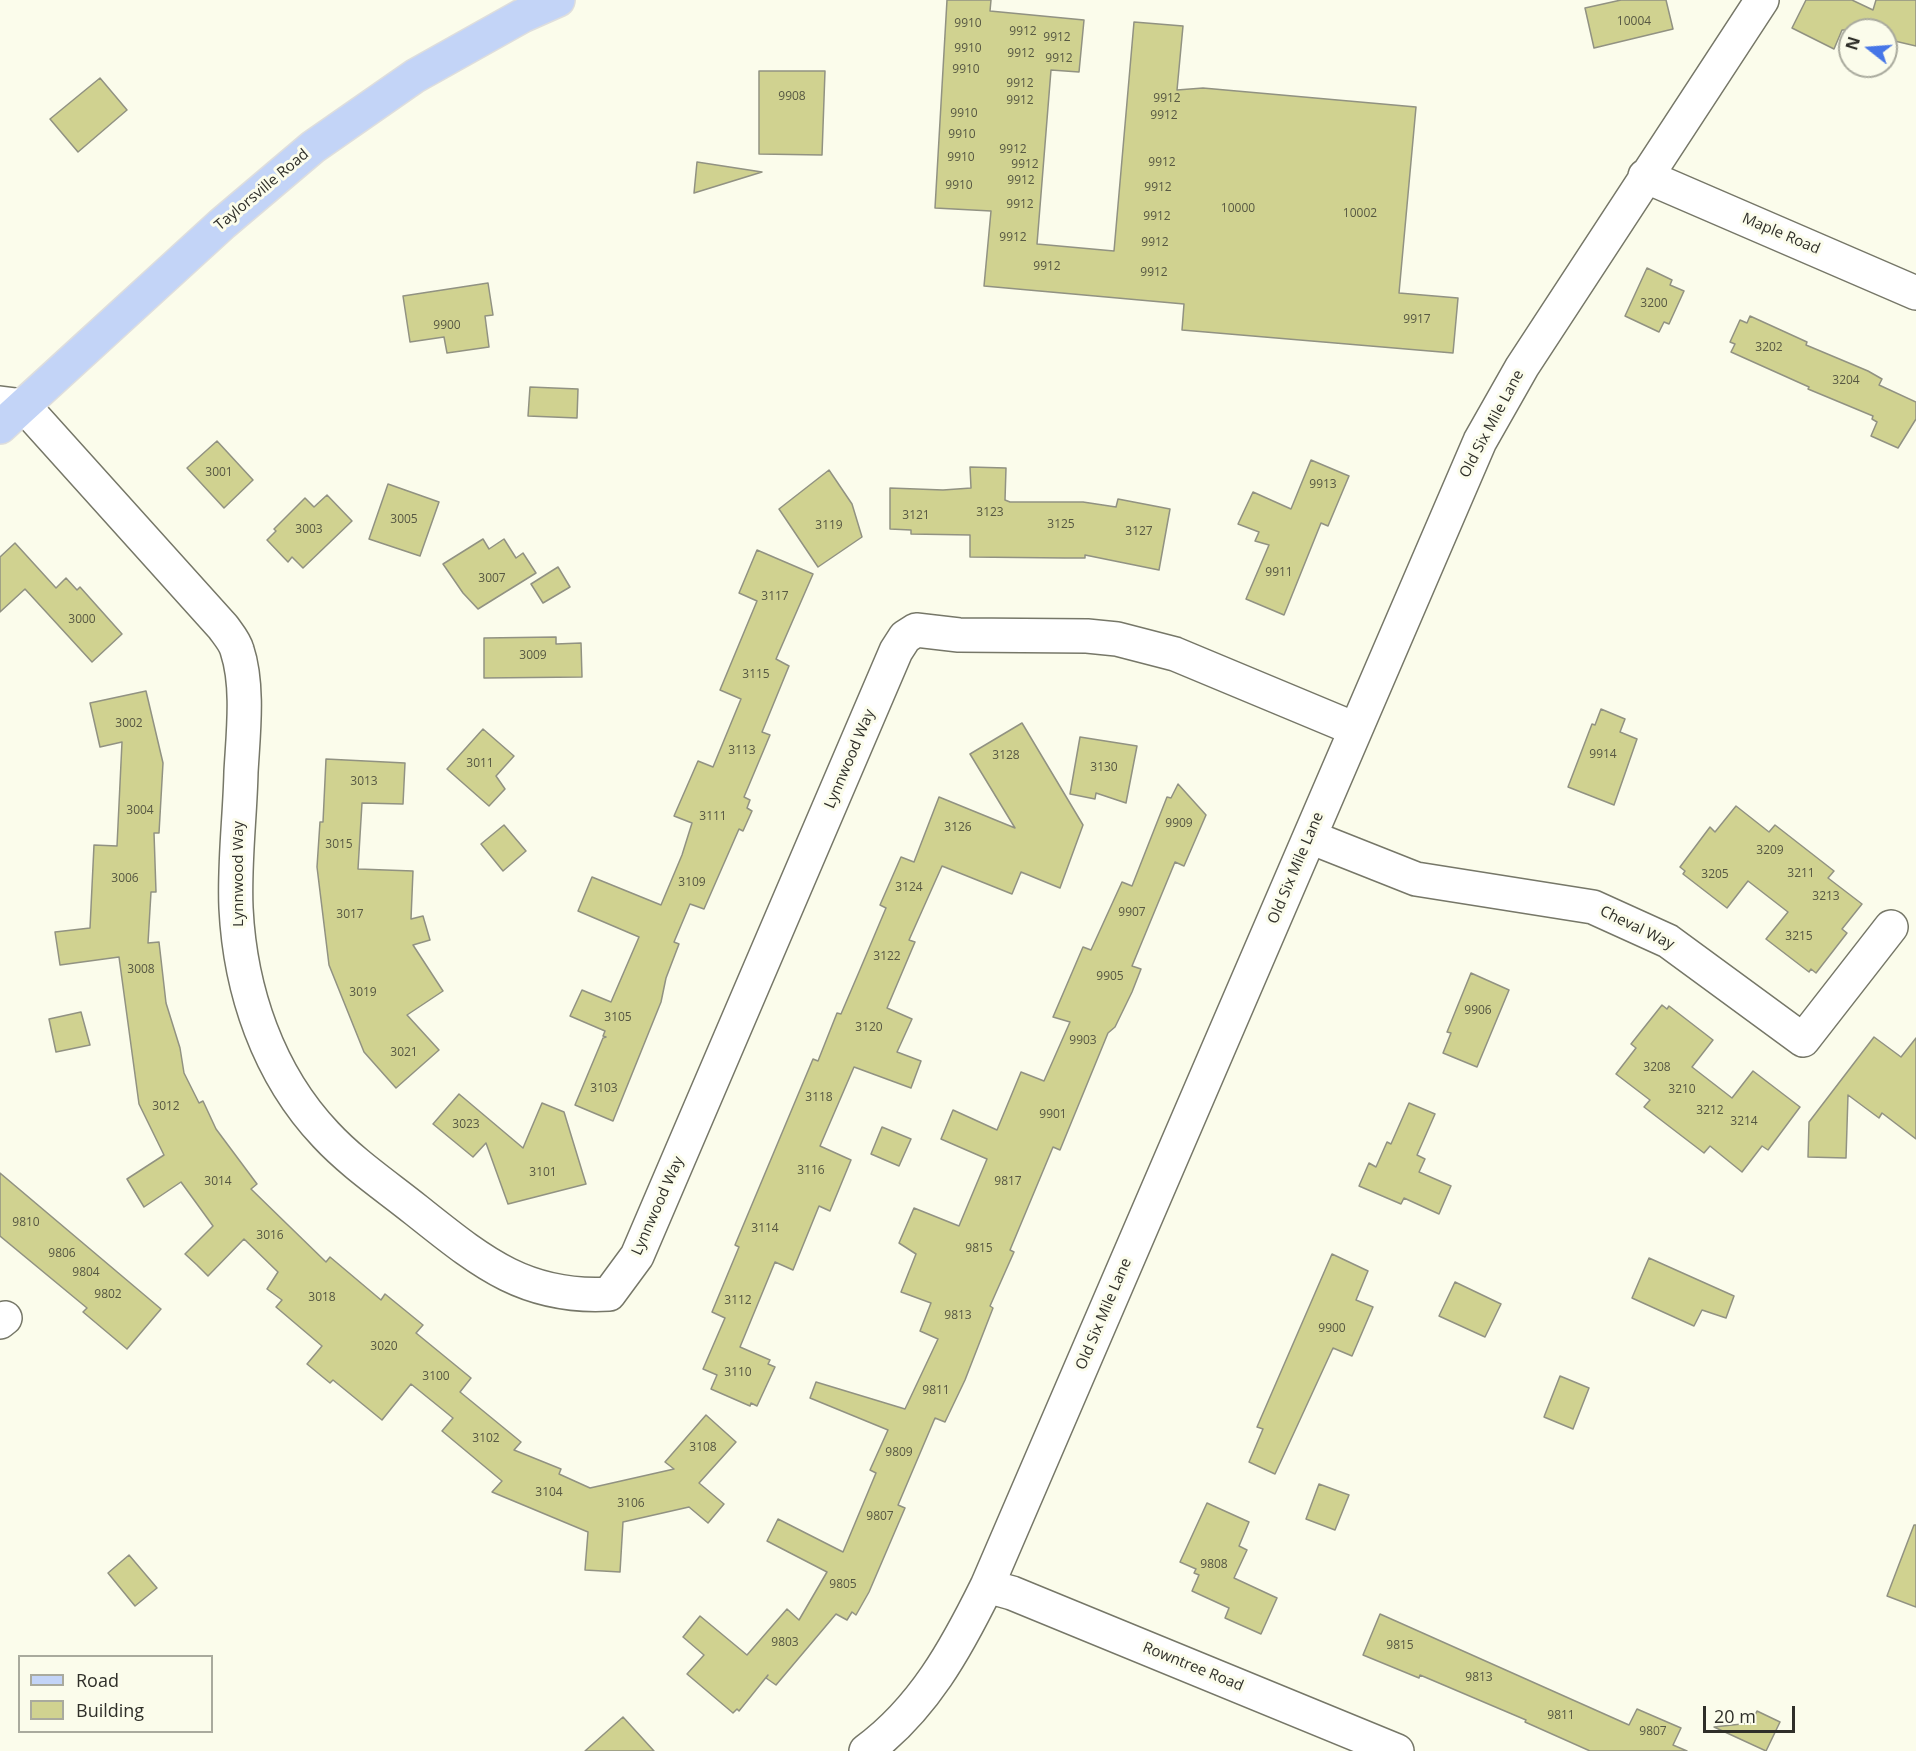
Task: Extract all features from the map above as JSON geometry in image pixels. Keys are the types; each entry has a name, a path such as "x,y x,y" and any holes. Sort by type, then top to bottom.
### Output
{"main road":[{"name":"Taylorsville Road","path":"0,427 12,404 313,147 416,76 522,16 558,0"}],"street":[{"name":"Old Six Mile Lane","path":"866,1751 896,1725 934,1681 961,1640 987,1586 1480,441 1522,367 1762,0"},
{"name":"Maple Road","path":"1645,176 1916,293"},
{"name":"Lynnwood Way","path":"12,404 224,627 237,650 244,703 236,907 239,936 247,985 258,1023 282,1076 305,1111 327,1137 479,1260 523,1282 559,1291 585,1296 609,1294 637,1256 892,662 906,637 916,630 959,635 1087,636 1117,639 1175,654 1355,729"},
{"name":"Cheval Way","path":"1310,837 1416,879 1593,907 1668,941 1803,1040 1891,927"},
{"name":"Rowntree Road","path":"987,1586 1012,1593 1397,1751"}],"building":[{"path":"947,0 991,0 990,11 1084,20 1079,72 1051,70 1037,244 1114,251 1134,22 1183,26 1177,90 1203,88 1416,107 1399,293 1458,298 1453,353 1182,330 1184,304 984,286 991,211 935,208"},
{"path":"1621,0 1666,0 1673,29 1594,48 1585,8"},
{"path":"1806,0 1852,0 1873,10 1876,0 1916,0 1916,46 1898,42 1898,18 1838,18 1838,40 1834,49 1792,28"},
{"path":"759,71 825,71 822,155 759,154"},
{"path":"100,78 127,110 78,152 50,119"},
{"path":"697,162 762,172 694,193"},
{"path":"1647,268 1672,280 1670,285 1684,291 1669,324 1664,322 1659,332 1625,316"},
{"path":"488,283 493,315 485,316 489,347 447,353 444,337 410,342 403,296"},
{"path":"1750,316 1807,342 1806,345 1868,371 1882,379 1879,385 1916,402 1916,419 1898,448 1871,436 1877,422 1872,419 1873,416 1808,389 1809,387 1731,352 1735,344 1730,342 1740,320 1747,323"},
{"path":"530,387 578,389 577,418 528,416"},
{"path":"217,441 253,480 224,508 187,468"},
{"path":"1311,460 1349,476 1328,526 1321,523 1284,615 1246,599 1269,545 1255,541 1259,532 1238,524 1253,492 1291,509"},
{"path":"970,467 1006,468 1005,500 1010,502 1083,502 1116,507 1118,499 1170,509 1159,570 1085,555 1085,558 970,557 970,535 911,534 911,530 890,529 890,488 943,490 971,488"},
{"path":"829,470 852,504 862,537 818,567 779,509"},
{"path":"388,484 439,502 420,556 369,539"},
{"path":"327,495 352,521 303,568 292,557 288,562 267,540 276,531 274,529 305,498 314,507"},
{"path":"483,539 489,549 504,539 516,558 523,553 536,573 478,609 463,593 443,564"},
{"path":"15,543 56,588 66,578 77,590 80,587 122,634 92,662 25,589 0,612 0,557"},
{"path":"757,550 813,574 776,659 789,666 762,732 770,735 744,797 750,800 747,808 752,811 743,831 739,829 704,909 690,904 674,942 679,944 666,978 661,1002 613,1121 575,1105 603,1038 606,1037 603,1036 605,1031 570,1016 582,990 611,1002 639,937 578,911 592,877 661,905 682,855 692,823 674,816 698,761 713,767 741,699 720,690 757,601 739,593"},
{"path":"558,567 570,587 543,603 531,584"},
{"path":"556,637 556,644 581,643 582,677 484,678 484,638"},
{"path":"146,691 163,763 159,833 154,833 156,892 151,892 148,943 159,942 166,1003 180,1048 184,1073 199,1103 203,1101 216,1129 257,1184 251,1189 326,1262 330,1257 381,1300 385,1294 423,1325 416,1333 471,1378 460,1392 521,1442 514,1450 561,1469 559,1474 590,1488 674,1469 665,1462 706,1415 736,1442 699,1483 724,1504 708,1523 689,1507 623,1522 620,1572 585,1570 588,1532 492,1492 502,1481 442,1431 453,1418 411,1384 382,1420 333,1380 330,1383 307,1364 322,1346 276,1307 282,1300 267,1289 278,1272 244,1239 208,1276 185,1254 213,1226 181,1182 144,1207 127,1179 164,1155 139,1104 119,957 60,965 55,932 90,928 94,845 117,846 122,742 100,747 90,703"},
{"path":"1601,709 1625,719 1620,732 1637,739 1614,805 1568,787 1592,724 1595,725"},
{"path":"1022,723 1083,825 1060,888 1021,872 1012,894 942,866 909,940 915,942 887,1008 912,1019 897,1052 921,1061 911,1088 854,1067 820,1146 851,1160 830,1211 819,1206 793,1270 775,1262 740,1347 770,1360 768,1364 775,1367 757,1406 751,1403 750,1406 711,1389 717,1375 703,1369 725,1318 712,1312 739,1247 735,1245 813,1059 818,1061 837,1013 841,1014 859,972 886,908 880,905 901,857 914,862 939,797 1015,828 970,754"},
{"path":"483,729 514,756 496,776 505,789 489,806 447,769"},
{"path":"1080,737 1137,746 1126,803 1096,793 1095,799 1070,794"},
{"path":"326,759 405,763 403,804 362,803 358,869 413,871 411,919 423,916 430,940 413,945 443,991 407,1015 439,1050 396,1088 364,1052 329,965 317,867 320,822 323,822"},
{"path":"1178,784 1206,815 1184,866 1175,862 1132,966 1141,969 1132,992 1115,1027 1108,1033 1060,1150 1053,1147 1010,1250 1014,1252 990,1306 993,1308 965,1380 945,1422 935,1418 898,1505 905,1508 869,1592 856,1615 852,1612 847,1620 836,1614 776,1685 766,1678 768,1675 739,1711 737,1709 733,1713 687,1674 704,1655 683,1637 700,1616 747,1655 787,1609 799,1620 827,1572 767,1541 778,1519 843,1552 876,1473 870,1470 888,1430 810,1398 816,1382 905,1409 938,1339 920,1331 931,1303 901,1292 916,1254 899,1243 914,1208 959,1226 987,1159 941,1139 953,1110 997,1130 1021,1072 1044,1081 1070,1022 1053,1017 1083,947 1091,950 1122,882 1132,886 1167,797 1171,798"},
{"path":"1736,806 1769,832 1775,825 1834,871 1828,878 1862,904 1842,929 1847,933 1816,973 1811,969 1809,972 1766,939 1788,912 1748,881 1727,908 1683,874 1685,871 1680,867 1710,827 1715,832"},
{"path":"504,825 526,851 503,871 481,844"},
{"path":"1471,973 1509,990 1477,1067 1443,1053 1451,1033 1447,1032"},
{"path":"1662,1005 1667,1009 1669,1006 1713,1040 1692,1067 1732,1098 1753,1071 1800,1107 1768,1150 1762,1146 1742,1172 1710,1146 1704,1153 1644,1107 1650,1100 1616,1074 1636,1048 1631,1044"},
{"path":"81,1012 90,1045 56,1052 49,1019"},
{"path":"1874,1037 1901,1057 1916,1038 1916,1139 1882,1113 1879,1118 1848,1095 1846,1158 1808,1157 1809,1122"},
{"path":"459,1094 523,1148 542,1103 564,1112 586,1184 508,1204 486,1143 473,1157 433,1124"},
{"path":"1409,1103 1435,1114 1417,1155 1425,1159 1419,1172 1451,1186 1439,1214 1404,1198 1401,1204 1359,1186 1369,1163 1376,1167 1387,1142 1391,1144"},
{"path":"882,1127 911,1139 899,1166 871,1154"},
{"path":"0,1173 161,1309 127,1349 83,1312 87,1308 0,1236"},
{"path":"1332,1254 1368,1271 1356,1300 1373,1307 1352,1356 1333,1348 1275,1474 1249,1462 1263,1429 1257,1427"},
{"path":"1649,1258 1734,1296 1726,1318 1702,1310 1694,1326 1632,1298"},
{"path":"1455,1282 1501,1304 1485,1337 1439,1316"},
{"path":"1560,1376 1589,1388 1573,1429 1544,1417"},
{"path":"1319,1484 1349,1495 1335,1530 1306,1519"},
{"path":"1207,1503 1249,1522 1239,1546 1247,1550 1234,1578 1277,1598 1261,1634 1225,1618 1229,1608 1192,1591 1199,1575 1194,1573 1196,1569 1180,1562"},
{"path":"1914,1525 1916,1525 1916,1607 1887,1596"},
{"path":"129,1555 157,1588 135,1606 108,1573"},
{"path":"1380,1614 1629,1725 1637,1709 1681,1728 1673,1745 1687,1751 1590,1751 1525,1722 1526,1720 1420,1675 1419,1678 1363,1655"},
{"path":"1757,1711 1780,1722 1766,1751 1714,1727 1751,1723"},
{"path":"623,1717 654,1751 585,1751"}]}
